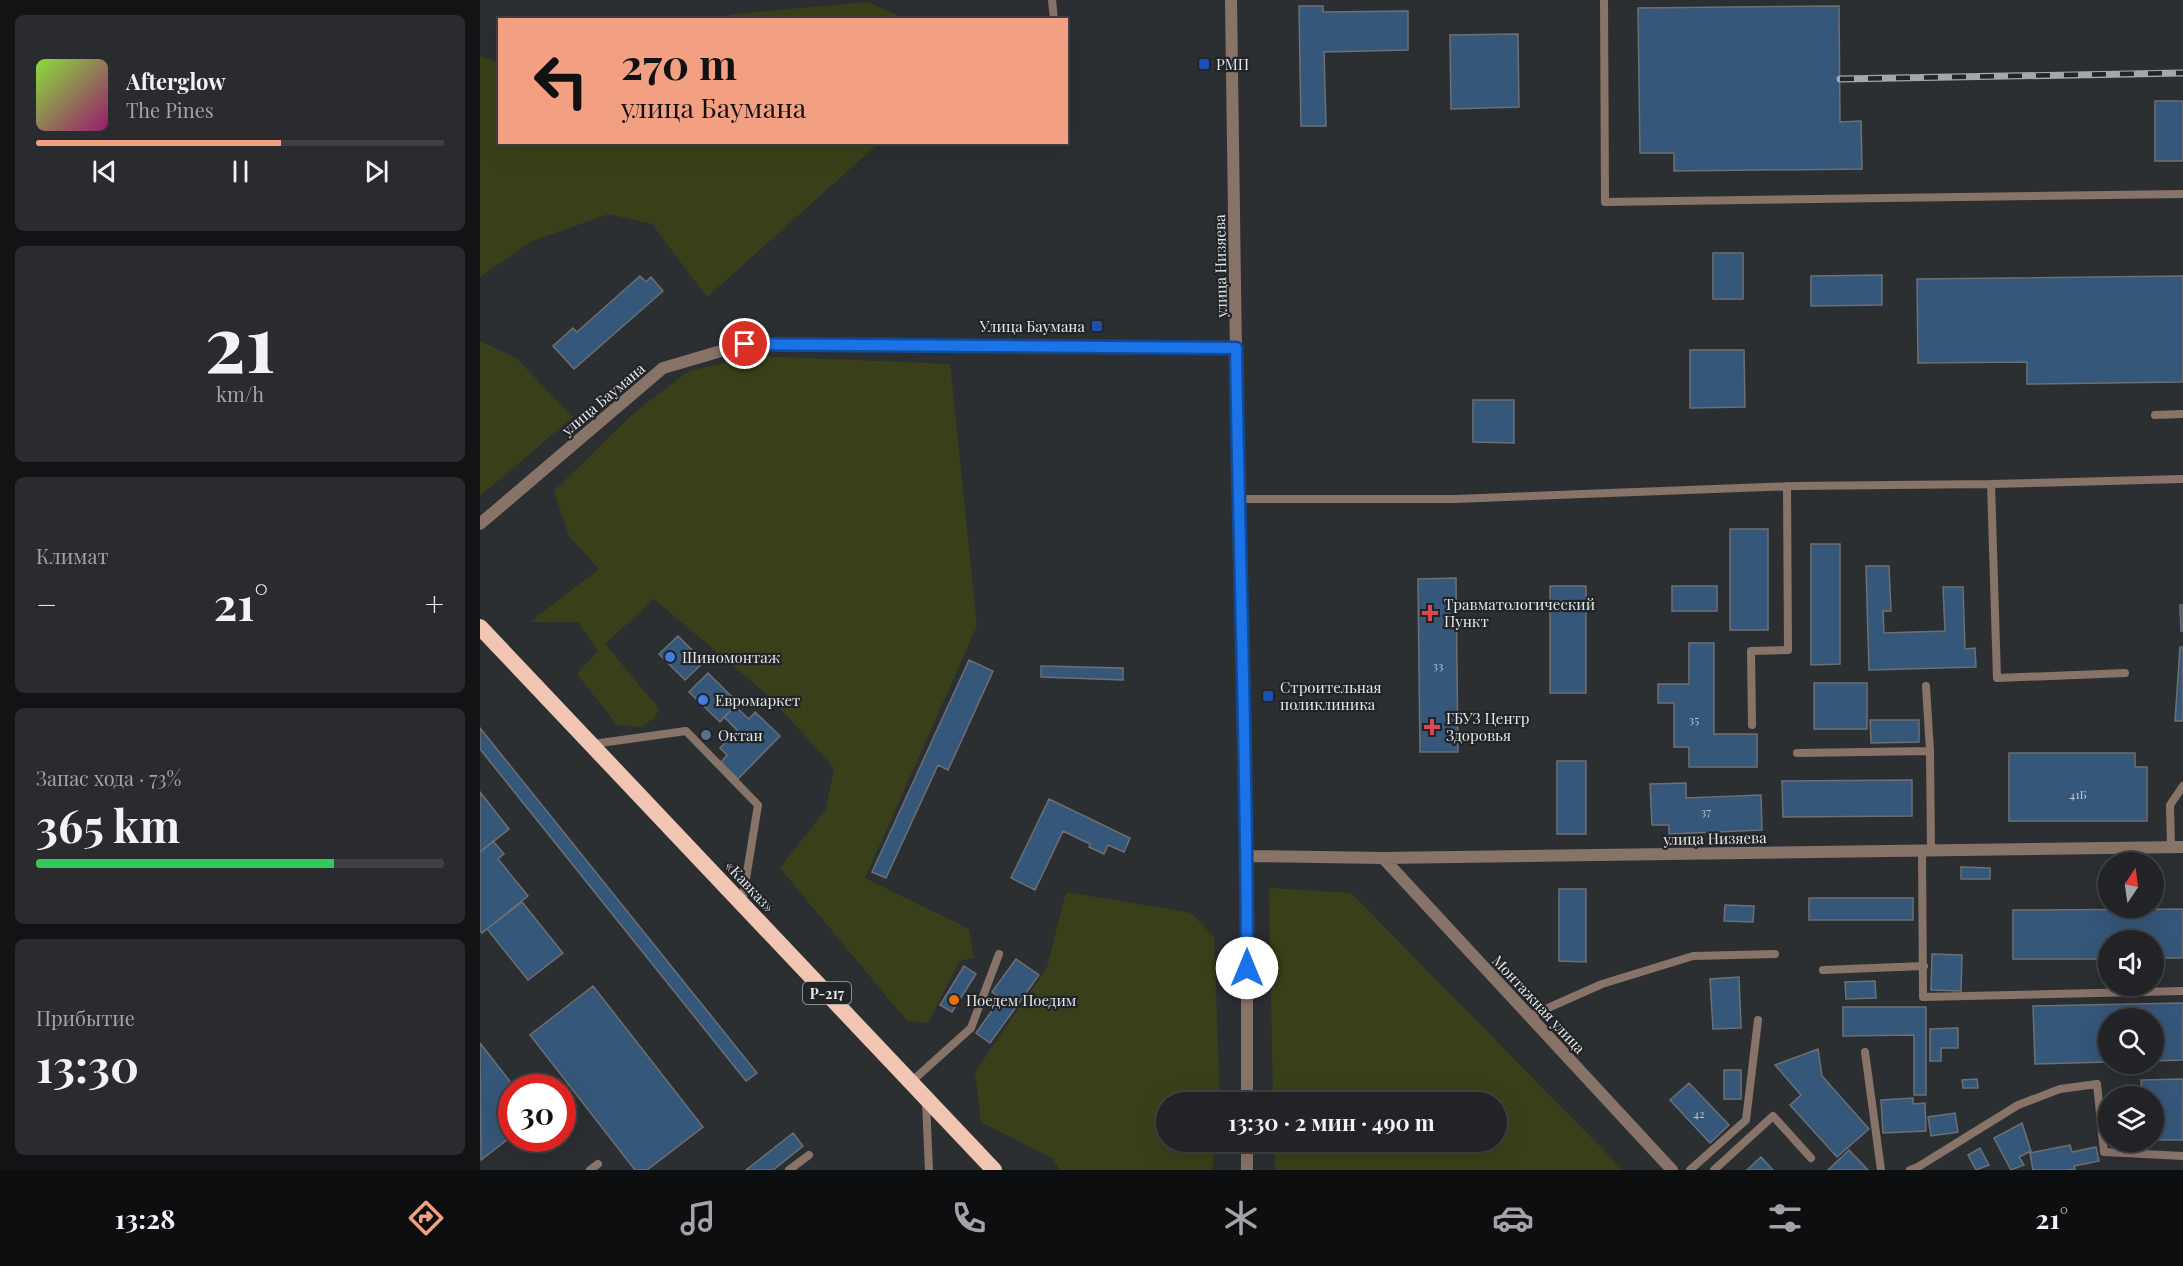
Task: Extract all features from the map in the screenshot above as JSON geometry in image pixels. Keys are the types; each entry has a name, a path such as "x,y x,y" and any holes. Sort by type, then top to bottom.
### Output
{"highway":[{"name":"«Кавказ»","path":"480,627 994,1170"}],"street":[{"name":"улица Низяева","path":"1231,0 1238,499 1247,856 1247,1092"},
{"name":"улица Баумана","path":"480,524 663,368 745,344 1236,348"},
{"name":"улица Низяева","path":"1247,856 1383,858 2177,847"},
{"name":"Монтажная улица","path":"1383,858 1672,1170"},
{"path":"1247,1152 1247,1170"}],"lane":[{"path":"1052,0 1054,18"},
{"path":"1604,0 1605,202 2183,194"},
{"path":"2156,415 2183,414"},
{"path":"1238,499 1455,499 1787,486 2183,479"},
{"path":"1991,484 1997,678 2125,673"},
{"path":"1752,725 1751,651 1788,650 1787,486"},
{"path":"1926,686 1930,751 1923,998 2183,991"},
{"path":"591,745 686,731 758,805 742,904"},
{"path":"1797,753 1930,751"},
{"path":"2177,847 2170,805 2183,786"},
{"path":"911,1082 971,1028 999,954"},
{"path":"1530,1016 1602,984 1693,956 1775,954"},
{"path":"1822,970 1924,966"},
{"path":"1690,1170 1746,1120 1758,1020"},
{"path":"1865,1052 1881,1170"},
{"path":"1910,1170 2018,1105 2060,1089 2097,1084 2104,1152 2183,1156"},
{"path":"926,1097 929,1170"},
{"path":"1714,1170 1773,1116 1811,1158"},
{"path":"793,1169 809,1155"},
{"path":"590,1170 598,1164"}],"green space":[{"path":"868,2 904,18 718,18 733,14"},
{"path":"480,56 498,63 498,144 878,144 707,297 652,224 609,214 532,241 480,277"},
{"path":"480,341 516,358 573,417 480,496"},
{"path":"754,356 950,364 977,626 865,878 969,929 974,958 959,961 928,1023 907,1021 780,868 826,809 834,768 770,697 654,599 605,644 659,709 654,718 641,727 617,725 577,674 598,651 578,622 530,622 599,569 569,536 554,491 636,411 689,371"},
{"path":"1269,888 1351,893 1623,1170 1275,1170 1274,1152 1507,1152 1507,1092 1273,1092"},
{"path":"1066,892 1191,913 1214,937 1220,1092 1156,1092 1156,1152 1215,1152 1212,1170 1060,1170 1052,1158 981,1122 975,1072 1047,967"}],"building":[{"path":"1299,6 1323,6 1323,12 1408,11 1408,50 1324,52 1326,126 1301,126"},
{"path":"1839,6 1840,122 1861,121 1862,169 1674,171 1674,153 1640,153 1638,8"},
{"path":"1518,34 1519,107 1451,109 1450,35"},
{"path":"2155,101 2183,101 2183,161 2155,161"},
{"path":"1713,253 1743,253 1743,299 1713,299"},
{"path":"1882,275 1882,305 1811,306 1811,276"},
{"path":"640,276 646,282 651,277 663,291 574,369 553,346 573,328 577,332"},
{"path":"2183,276 2183,382 2027,384 2027,362 1918,363 1917,279"},
{"path":"1690,350 1744,350 1745,407 1690,408"},
{"path":"1473,400 1514,400 1514,443 1473,442"},
{"path":"1730,529 1768,529 1768,630 1730,630"},
{"path":"1811,544 1840,544 1840,664 1811,665"},
{"path":"1866,566 1889,566 1891,611 1883,611 1884,633 1945,631 1943,587 1963,587 1965,649 1975,648 1976,667 1869,670"},
{"path":"1456,578 1458,752 1420,752 1418,579"},
{"path":"1550,586 1586,586 1586,693 1550,693"},
{"path":"1672,586 1717,586 1717,611 1672,611"},
{"path":"2180,605 2183,605 2183,631 2181,631"},
{"path":"678,636 704,662 685,680 659,654"},
{"path":"1689,643 1714,643 1714,734 1757,734 1757,767 1689,767 1689,747 1674,747 1674,703 1658,703 1658,684 1689,684"},
{"path":"2180,647 2183,647 2183,721 2175,721"},
{"path":"969,660 993,671 948,770 938,765 886,878 872,872"},
{"path":"1041,666 1123,668 1123,680 1041,677"},
{"path":"708,673 738,703 720,722 689,692"},
{"path":"1814,683 1867,683 1867,729 1814,729"},
{"path":"735,706 749,719 755,712 780,736 738,779 721,762 727,755 720,748 737,730 724,717"},
{"path":"1870,720 1919,720 1919,742 1871,743"},
{"path":"480,728 757,1073 746,1081 480,749"},
{"path":"2009,753 2135,753 2135,767 2147,767 2147,821 2009,821"},
{"path":"1557,761 1586,761 1586,834 1557,834"},
{"path":"1912,780 1912,816 1783,817 1782,781"},
{"path":"1686,783 1686,798 1761,795 1762,830 1669,834 1669,825 1652,825 1650,784"},
{"path":"480,792 509,829 480,852"},
{"path":"1049,799 1130,838 1124,852 1108,845 1104,854 1089,847 1090,844 1063,831 1035,890 1011,878"},
{"path":"493,841 504,854 498,859 528,896 482,933 480,931 480,852"},
{"path":"1961,867 1990,868 1990,879 1961,879"},
{"path":"1559,889 1586,889 1586,962 1559,961"},
{"path":"1809,898 1913,898 1913,920 1809,920"},
{"path":"522,902 563,953 528,980 487,929"},
{"path":"1725,905 1754,906 1753,922 1724,921"},
{"path":"2164,909 2183,909 2183,958 2164,958 2164,930 2098,930 2098,959 2013,959 2013,910 2098,910 2098,918 2164,918"},
{"path":"1932,954 1962,955 1961,991 1931,990"},
{"path":"1016,959 1039,975 990,1043 976,1033 1001,998 992,992"},
{"path":"964,966 976,974 952,1012 940,1005"},
{"path":"1739,977 1741,1028 1713,1029 1710,979"},
{"path":"1875,981 1876,998 1846,999 1845,982"},
{"path":"593,986 703,1127 647,1170 635,1170 576,1094 576,1074 560,1074 530,1035"},
{"path":"2183,1003 2183,1060 2164,1061 2164,1008 2098,1008 2098,1062 2035,1064 2033,1006"},
{"path":"1843,1007 1926,1007 1926,1095 1914,1095 1914,1035 1843,1036"},
{"path":"1958,1028 1958,1048 1941,1048 1941,1061 1930,1061 1930,1029"},
{"path":"480,1043 504,1074 498,1074 498,1147 481,1160"},
{"path":"1818,1049 1822,1076 1869,1129 1837,1157 1790,1105 1801,1095 1775,1065"},
{"path":"1724,1070 1741,1070 1741,1099 1724,1099"},
{"path":"1977,1079 1978,1088 1963,1088 1962,1080"},
{"path":"2183,1079 2183,1140 2164,1140 2164,1086 2141,1086 2141,1080"},
{"path":"1689,1083 1729,1125 1710,1143 1670,1100"},
{"path":"1913,1098 1913,1104 1925,1103 1926,1131 1883,1133 1881,1100"},
{"path":"1955,1113 1958,1132 1931,1136 1928,1117"},
{"path":"2022,1123 2031,1151 2019,1157 2024,1165 2011,1170 1994,1138"},
{"path":"793,1133 803,1146 773,1170 746,1170"},
{"path":"2070,1145 2072,1152 2096,1147 2099,1161 2074,1166 2075,1169 2033,1170 2030,1153"},
{"path":"1980,1148 1989,1165 1976,1170 1968,1155"},
{"path":"1849,1150 1868,1170 1828,1170"},
{"path":"1761,1157 1773,1170 1747,1170"}],"railway":[{"path":"1840,79 2183,73"}],"place":[{"name":"РМП","path":"1204,64"},
{"name":"Улица Баумана","path":"1097,326"},
{"name":"Травматологический Пункт","path":"1430,613"},
{"name":"Шиномонтаж","path":"670,657"},
{"name":"Строительная поликлиника","path":"1268,696"},
{"name":"Евромаркет","path":"703,700"},
{"name":"ГБУЗ Центр Здоровья","path":"1432,727"},
{"name":"Октан","path":"706,735"},
{"name":"Поедем Поедим","path":"954,1000"}],"route":[{"path":"745,344 1236,348 1247,856 1247,968"}]}
